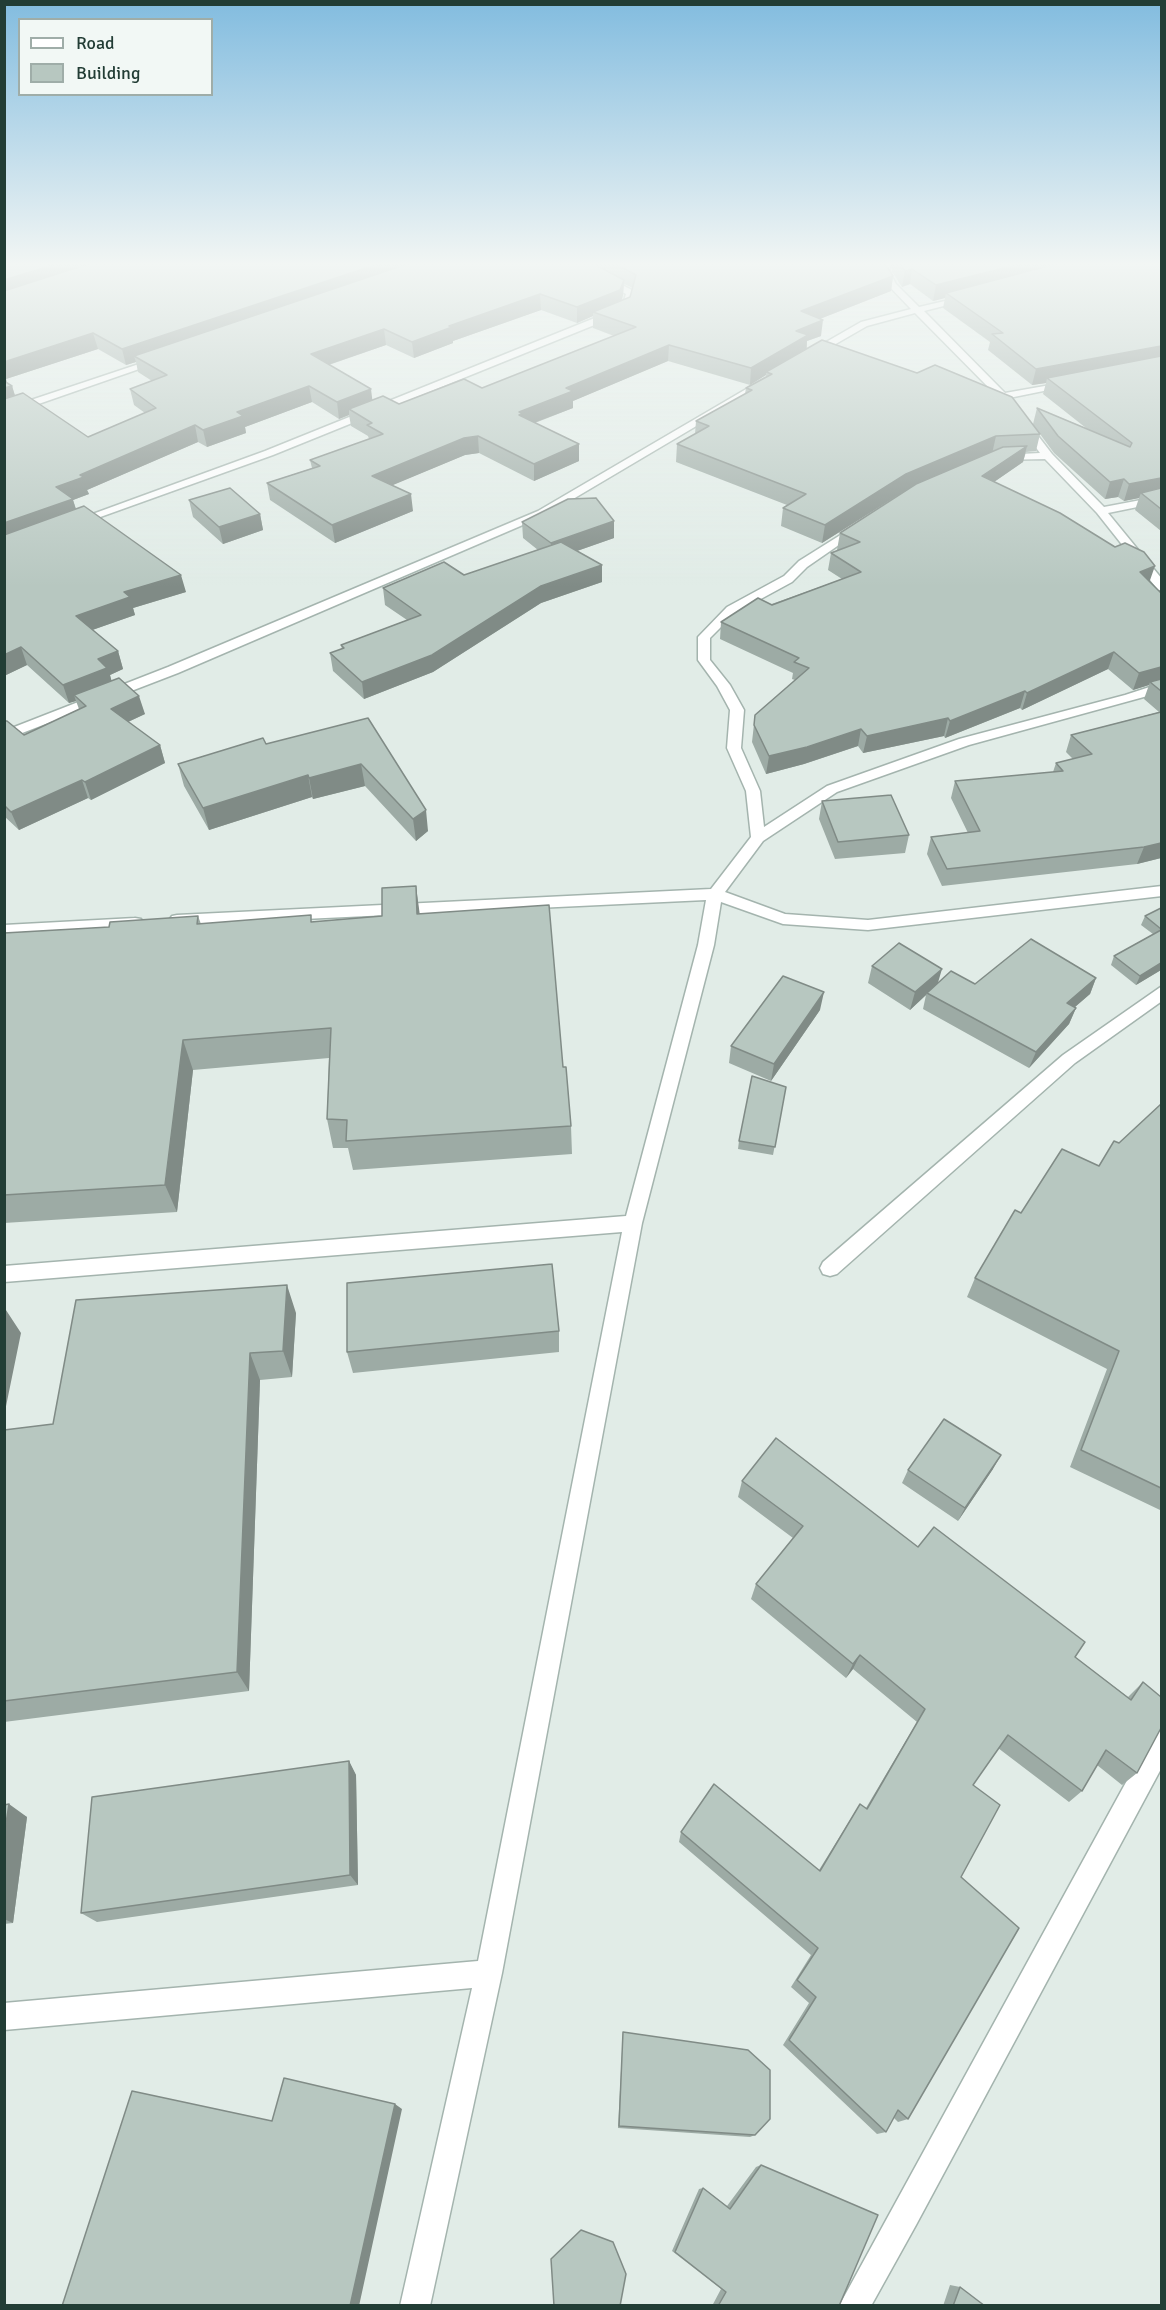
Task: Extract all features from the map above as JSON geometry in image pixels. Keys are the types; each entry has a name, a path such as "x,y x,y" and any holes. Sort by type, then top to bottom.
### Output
{"street":[{"path":"4,413 130,371"},
{"path":"59,529 269,453 473,371"},
{"path":"978,371 1002,396 1048,456 1101,512 1161,586"},
{"path":"4,736 172,670 542,513 773,377"},
{"path":"1002,396 1080,381"},
{"path":"986,463 997,458 1048,456"},
{"path":"1101,512 1161,499"},
{"path":"758,838 753,791 734,748 737,710 723,685 704,660 704,637 731,610 788,579 803,564 871,519"},
{"path":"415,2306 489,1973 633,1223 706,945 715,894 758,838 832,789 964,742 1130,698 1161,687"},
{"path":"4,930 715,894 783,919 868,925 1161,891"},
{"path":"830,1268 1069,1059 1161,992"},
{"path":"4,1274 633,1223"},
{"path":"854,2306 906,2216 1161,1742"},
{"path":"4,2018 489,1973"}],"building":[{"path":"160,371 340,371 371,389 337,402 309,386 237,412 243,416 203,430 195,425 80,475 84,477 56,487 73,499 4,523 4,399 23,393 88,437 156,408 130,389 167,375"},
{"path":"525,371 607,371 566,388 573,391 519,412 523,413 519,415 579,444 534,464 478,436 464,438 372,476 411,494 332,525 267,483 320,466 310,460 383,434 367,425 372,423 349,409 383,396 399,404 464,379 482,388"},
{"path":"911,371 917,373 922,371 949,371 1012,397 1040,434 996,436 906,474 825,525 783,508 806,494 677,444 709,426 696,421 752,390 746,388 772,374 766,372"},
{"path":"1084,371 1161,371 1161,478 1129,484 1124,479 1110,482 1058,436 1037,408 1130,447 1132,443 1047,378"},
{"path":"4,381 12,386 4,388"},
{"path":"1027,446 982,476 1060,513 1115,547 1125,543 1144,552 1155,566 1140,572 1161,593 1161,667 1139,673 1114,652 1027,693 1025,691 950,721 948,718 867,736 861,729 807,747 769,756 754,725 755,715 809,668 794,662 799,658 721,622 758,598 772,605 861,572 831,553 860,542 840,533 916,484 1003,447"},
{"path":"230,488 260,514 219,527 189,500"},
{"path":"1161,488 1161,509 1141,493"},
{"path":"596,498 614,521 551,543 522,522 568,499"},
{"path":"84,506 181,575 124,592 130,597 76,616 118,651 98,659 107,668 63,685 21,647 4,655 4,535"},
{"path":"561,542 602,565 541,586 432,655 362,682 330,653 344,648 341,645 421,615 383,588 444,562 464,575"},
{"path":"119,678 139,696 111,709 160,745 85,782 82,780 11,812 4,805 4,721 24,735 86,706 74,695"},
{"path":"1161,679 1161,691 1150,682"},
{"path":"1161,712 1161,843 1144,847 947,869 931,837 980,831 955,781 1063,771 1056,763 1092,754 1071,735"},
{"path":"368,718 426,810 413,819 361,764 309,778 308,775 203,808 178,764 263,738 266,744"},
{"path":"891,795 909,835 838,842 822,801"},
{"path":"416,886 417,914 549,905 563,1067 566,1067 571,1126 346,1141 347,1120 327,1119 331,1028 183,1040 165,1185 4,1195 4,933 109,927 110,922 198,916 197,924 311,915 311,922 382,916 382,888"},
{"path":"1161,908 1161,929 1145,916"},
{"path":"1161,930 1161,963 1140,976 1114,956"},
{"path":"1031,939 1096,978 1067,1003 1076,1008 1036,1052 927,993 951,971 975,984"},
{"path":"899,943 942,969 915,992 872,966"},
{"path":"783,976 824,992 774,1064 731,1046"},
{"path":"752,1076 786,1087 775,1147 739,1141"},
{"path":"1161,1104 1161,1488 1081,1450 1119,1351 975,1278 1015,1210 1021,1213 1062,1149 1099,1166 1114,1141 1119,1143"},
{"path":"552,1264 559,1331 347,1352 347,1283"},
{"path":"287,1285 283,1351 250,1353 237,1672 4,1701 4,1430 53,1424 76,1300"},
{"path":"944,1419 1001,1455 965,1508 908,1470"},
{"path":"776,1438 918,1547 934,1527 1085,1642 1075,1657 1131,1700 1143,1682 1161,1697 1161,1728 1137,1773 1106,1750 1082,1791 1008,1735 973,1785 1000,1805 961,1877 1019,1928 908,2119 898,2110 886,2132 789,2040 816,1997 797,1980 818,1948 681,1832 714,1784 820,1871 860,1804 867,1809 925,1709 860,1655 853,1664 756,1584 803,1526 742,1481"},
{"path":"349,1761 350,1875 81,1913 92,1797"},
{"path":"9,1804 4,1836 4,1805"},
{"path":"623,2032 748,2050 770,2070 770,2119 755,2135 619,2126"},
{"path":"284,2078 395,2104 350,2306 62,2306 132,2091 272,2121"},
{"path":"761,2165 878,2215 839,2306 718,2306 726,2292 675,2252 703,2188 730,2209"},
{"path":"581,2230 613,2242 626,2274 620,2306 554,2306 551,2259"},
{"path":"960,2287 985,2306 953,2306"}]}
